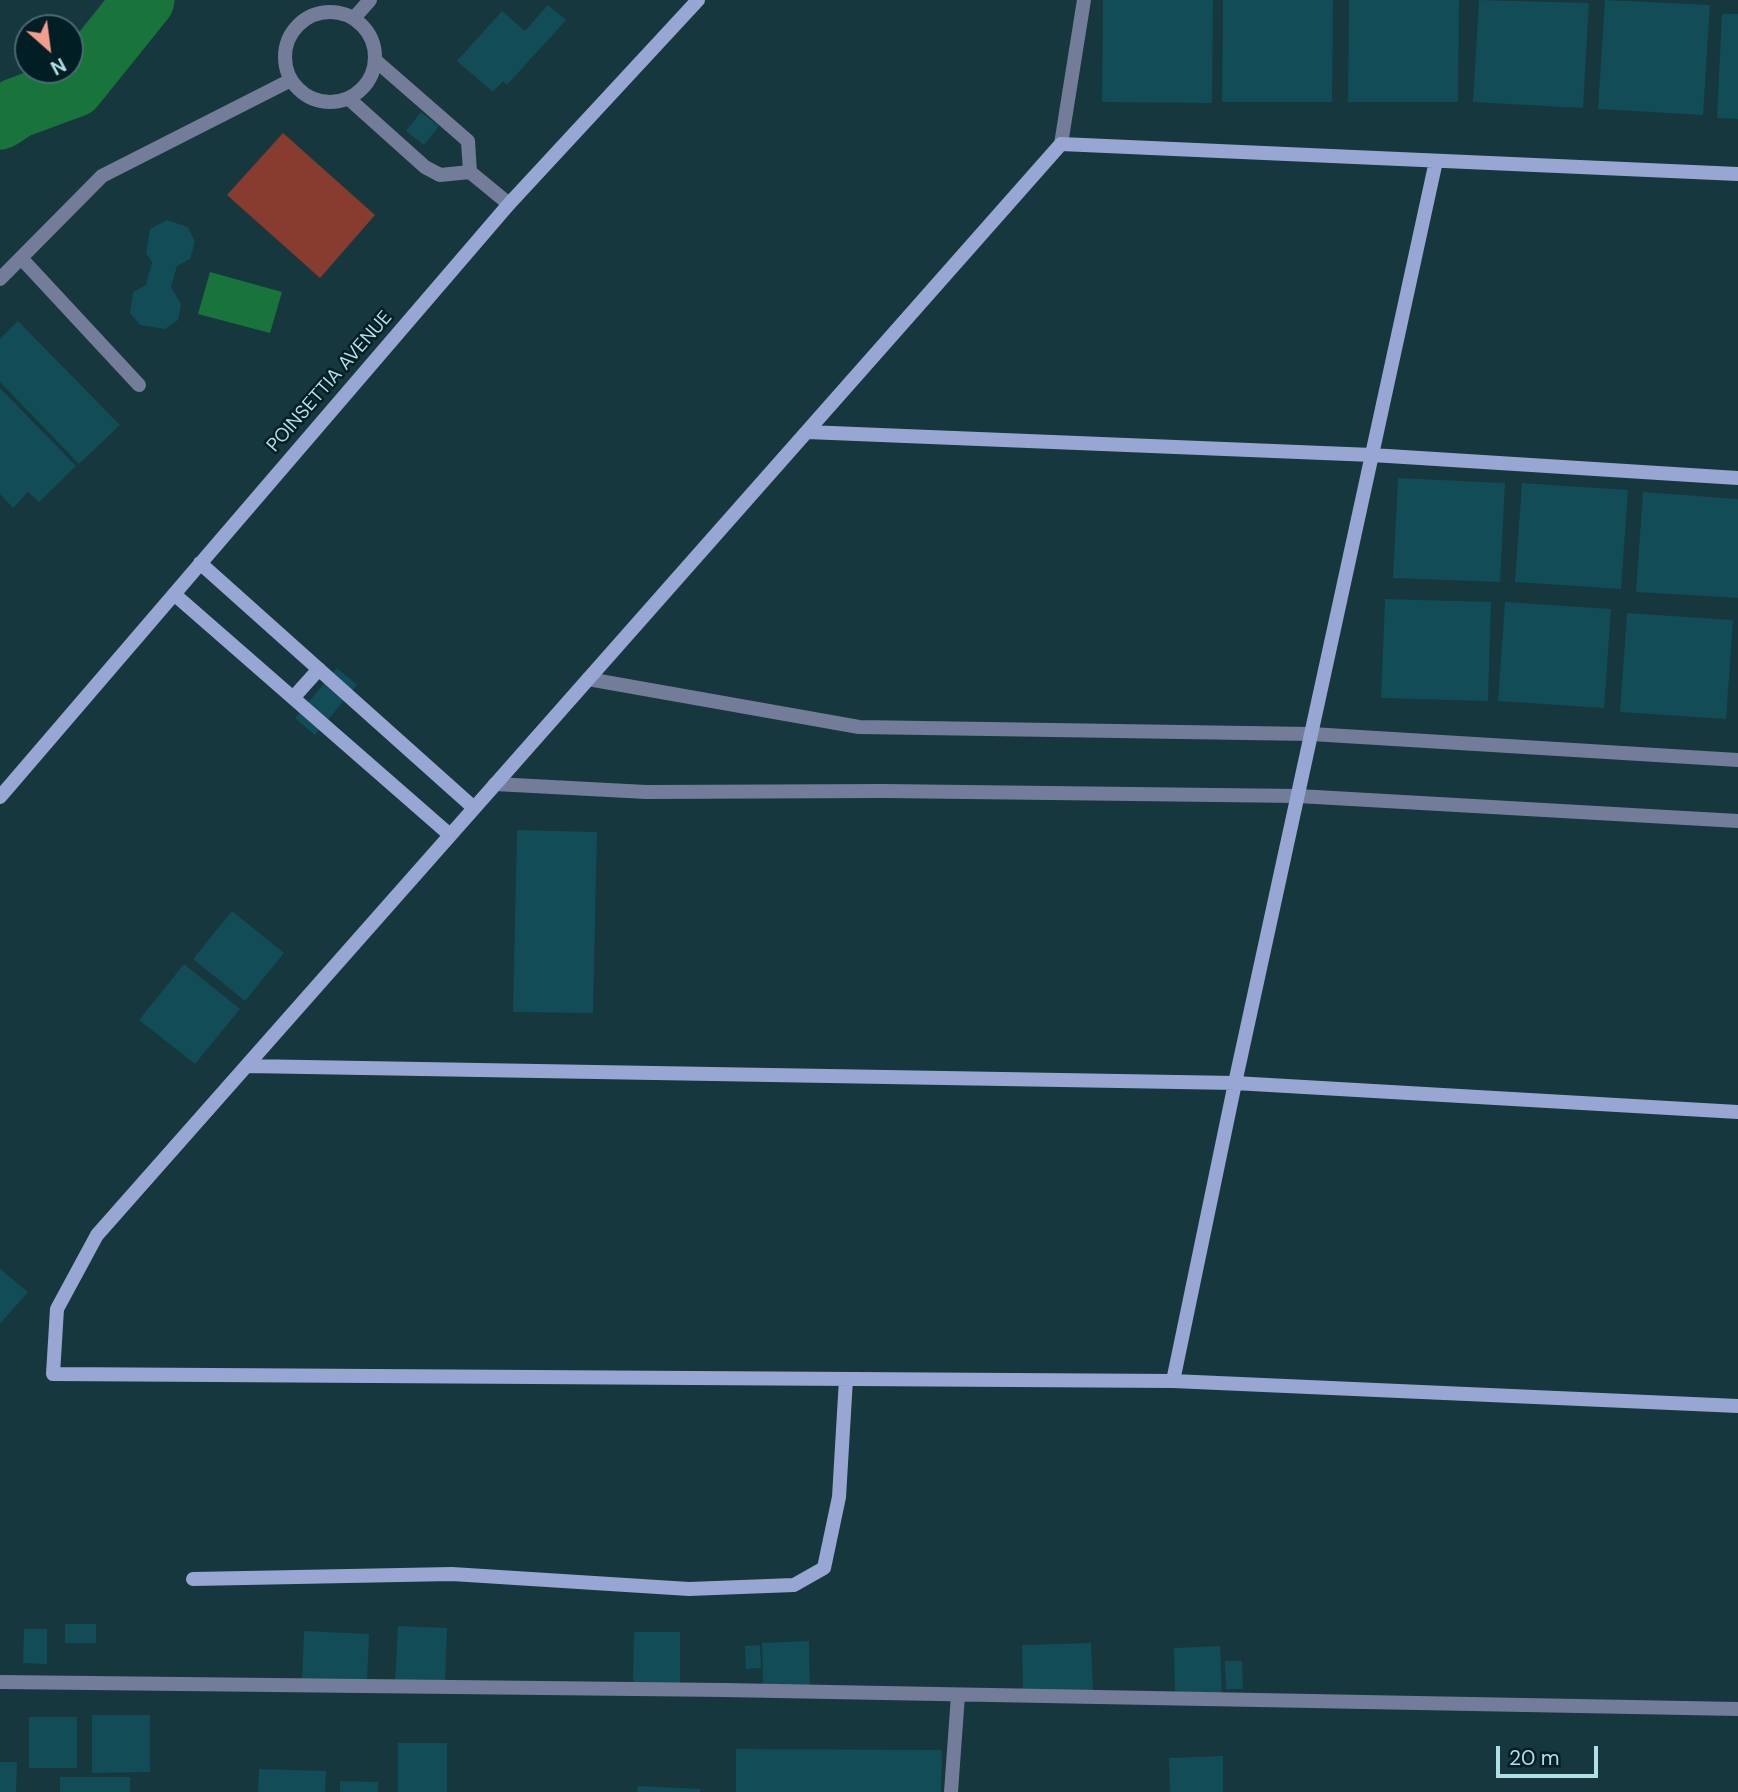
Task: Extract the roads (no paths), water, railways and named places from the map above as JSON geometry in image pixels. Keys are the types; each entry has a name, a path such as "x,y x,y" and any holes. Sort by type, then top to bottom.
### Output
{"street":[{"path":"354,18 370,0"},
{"name":"POINSETTIA AVENUE","path":"0,797 509,204 698,0"},
{"path":"1084,0 1061,144 97,1235 57,1309 53,1374 1173,1381 1738,1406"},
{"path":"340,13 354,18 366,29 373,44 375,60 371,76 362,89 348,98 332,102 316,100 301,92 291,80 285,66 285,51 289,36 311,15 340,13"},
{"path":"375,60 468,141 470,172"},
{"path":"0,279 102,176 291,80"},
{"path":"348,98 425,167 440,175 470,172 509,204"},
{"path":"1061,144 1738,174"},
{"path":"1173,1381 1235,1083 1436,161"},
{"path":"21,258 139,385"},
{"path":"807,432 1372,455 1738,478"},
{"path":"200,563 474,808"},
{"path":"174,594 450,835"},
{"path":"293,698 319,669"},
{"path":"588,679 859,727 1311,733 1738,760"},
{"path":"495,784 646,792 884,791 1298,796 1738,821"},
{"path":"247,1066 1235,1083 1738,1112"},
{"path":"193,1580 452,1574 689,1589 794,1585 824,1568 839,1497 846,1379"},
{"path":"0,1682 723,1690 1738,1709"},
{"path":"951,1792 958,1695"}],"waterway":[{"path":"0,119 17,108 74,87 144,0"}]}
